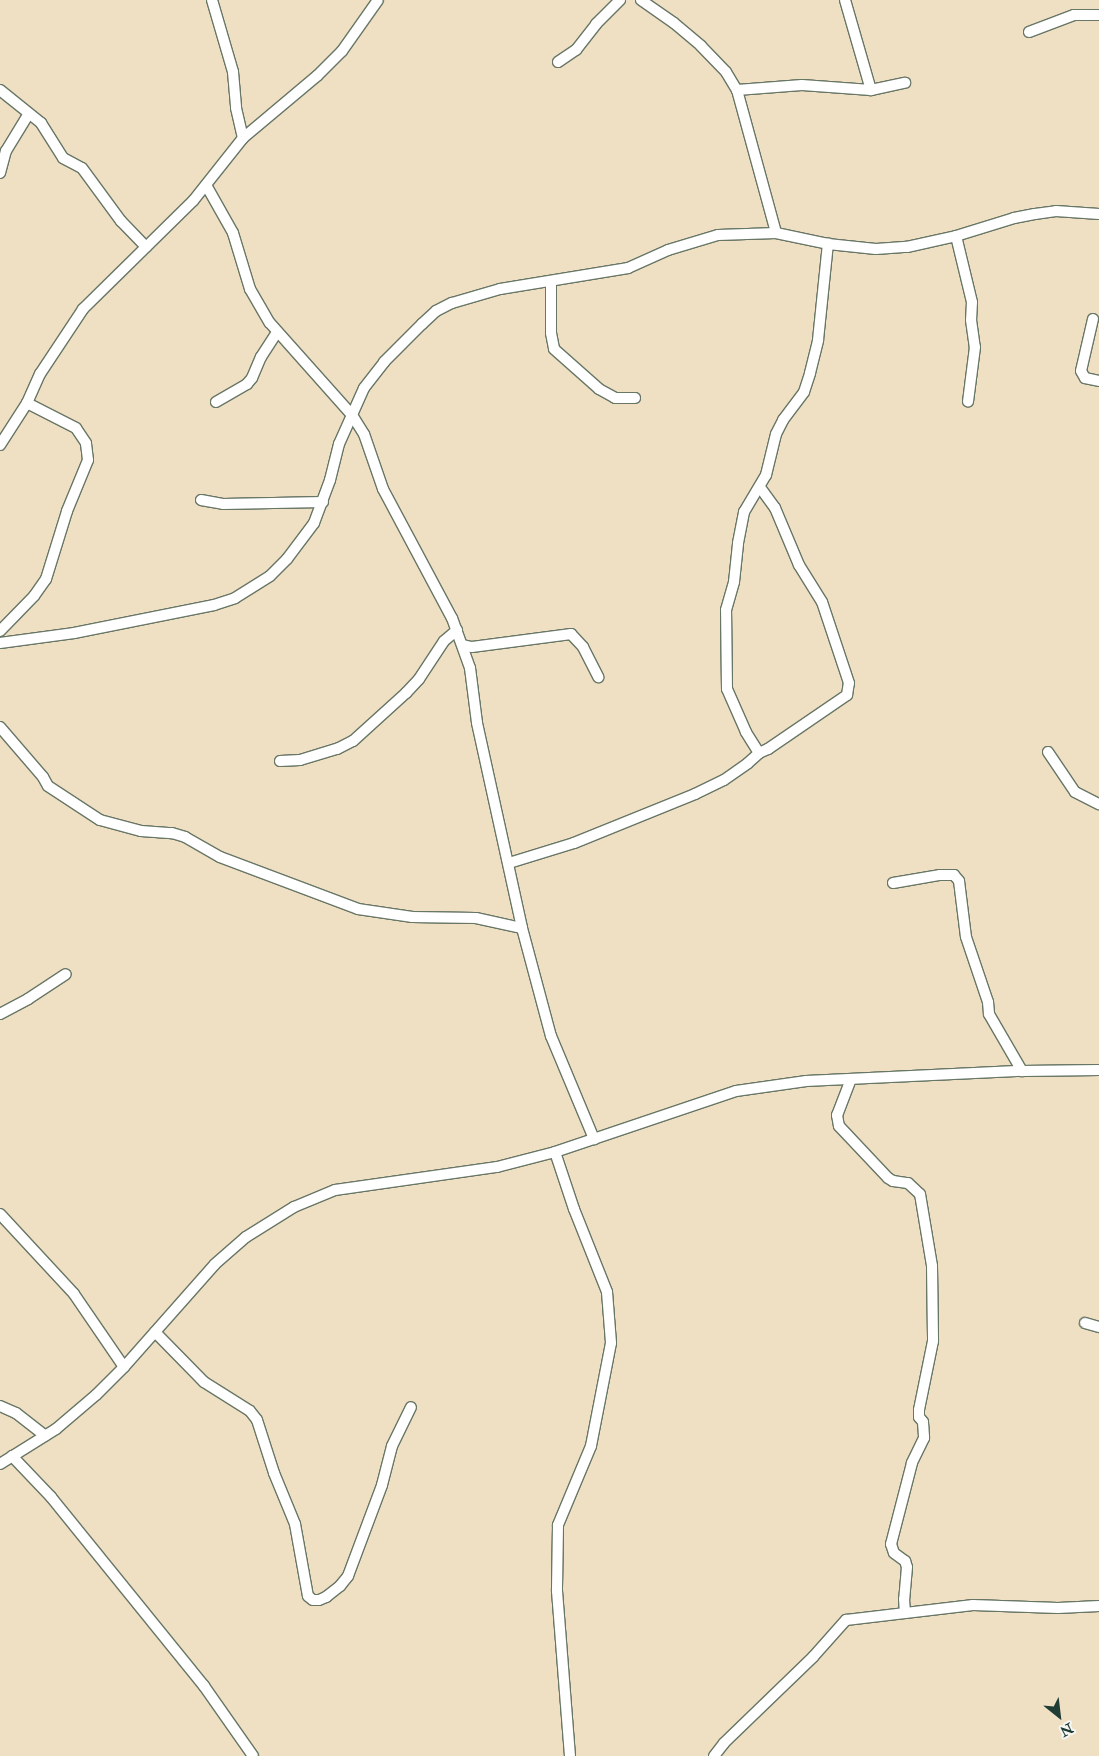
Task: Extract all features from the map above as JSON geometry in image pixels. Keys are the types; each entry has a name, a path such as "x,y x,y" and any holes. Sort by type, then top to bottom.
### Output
{"street":[{"path":"212,0 233,72 236,108 243,138"},
{"path":"0,445 27,403 40,374 83,309 206,186 243,138 317,76 342,51 378,0"},
{"path":"558,62 576,50 596,24 620,0"},
{"path":"642,0 674,23 701,46 726,72 737,90 776,233"},
{"path":"845,0 871,90"},
{"path":"1029,32 1074,15 1099,16"},
{"path":"737,90 802,85 871,90 905,83"},
{"path":"0,90 28,115 41,123 63,158 82,168 121,221 146,247"},
{"path":"0,173 6,151 28,115"},
{"path":"206,186 239,247 250,289 277,332 352,415 364,434 383,489 412,547 437,587 457,630 470,668 477,723 522,928 552,1036 594,1139"},
{"path":"0,643 74,634 164,613 186,611 235,598 258,584 287,559 314,523 323,502 339,444 372,377 436,311 470,296 500,289 552,282 628,268 668,250 718,235 776,233 828,244 876,250 907,247 956,236 1014,218 1035,214 1056,211 1099,214"},
{"path":"956,236 972,302 971,320 975,347 968,402"},
{"path":"759,753 746,732 727,689 726,610 737,564 744,512 766,475 776,434 804,392 810,373 818,340 828,244"},
{"path":"552,282 551,333 554,349 599,389 615,398 635,398"},
{"path":"1093,319 1081,372 1085,378 1099,381"},
{"path":"216,402 247,384 277,332"},
{"path":"0,631 34,596 46,579 66,511 88,460 86,443 76,428 27,403"},
{"path":"509,863 574,843 661,810 724,780 759,753 768,749 847,696 849,688 822,602 799,565 775,508 760,487"},
{"path":"201,500 222,504 323,502"},
{"path":"280,761 300,760 338,749 353,741 406,693 444,641 457,630"},
{"path":"463,645 472,647 572,634 584,648 598,677"},
{"path":"0,727 43,777 48,786 100,820 141,830 172,833 185,837 220,857 358,908 412,917 476,918 522,928"},
{"path":"1048,752 1075,792 1099,804"},
{"path":"893,883 940,875 954,876 959,881 966,937 988,1002 989,1014 1022,1071"},
{"path":"0,1014 23,1002 66,974"},
{"path":"0,1464 45,1436 74,1414 124,1367 178,1303 215,1264 246,1237 294,1207 335,1190 497,1167 555,1152 736,1092 806,1081 1022,1071 1099,1070"},
{"path":"851,1080 837,1116 839,1126 888,1178 893,1181 908,1183 920,1194 932,1266 933,1341 919,1410 919,1417 923,1422 924,1438 912,1463 891,1544 894,1553 905,1561 907,1566 904,1599 905,1613"},
{"path":"555,1152 574,1210 607,1292 611,1342 592,1446 558,1525 556,1552 557,1592 570,1756"},
{"path":"0,1214 74,1294 124,1367"},
{"path":"1084,1323 1099,1327"},
{"path":"155,1332 204,1382 250,1411 257,1420 274,1472 295,1524 308,1596 313,1600 326,1597 340,1586 348,1576 382,1485 392,1446 411,1408"},
{"path":"0,1406 16,1414 45,1436"},
{"path":"12,1456 51,1497 204,1686 253,1756"},
{"path":"714,1756 724,1743 813,1657 846,1620 973,1605 1058,1608 1099,1606"}]}
